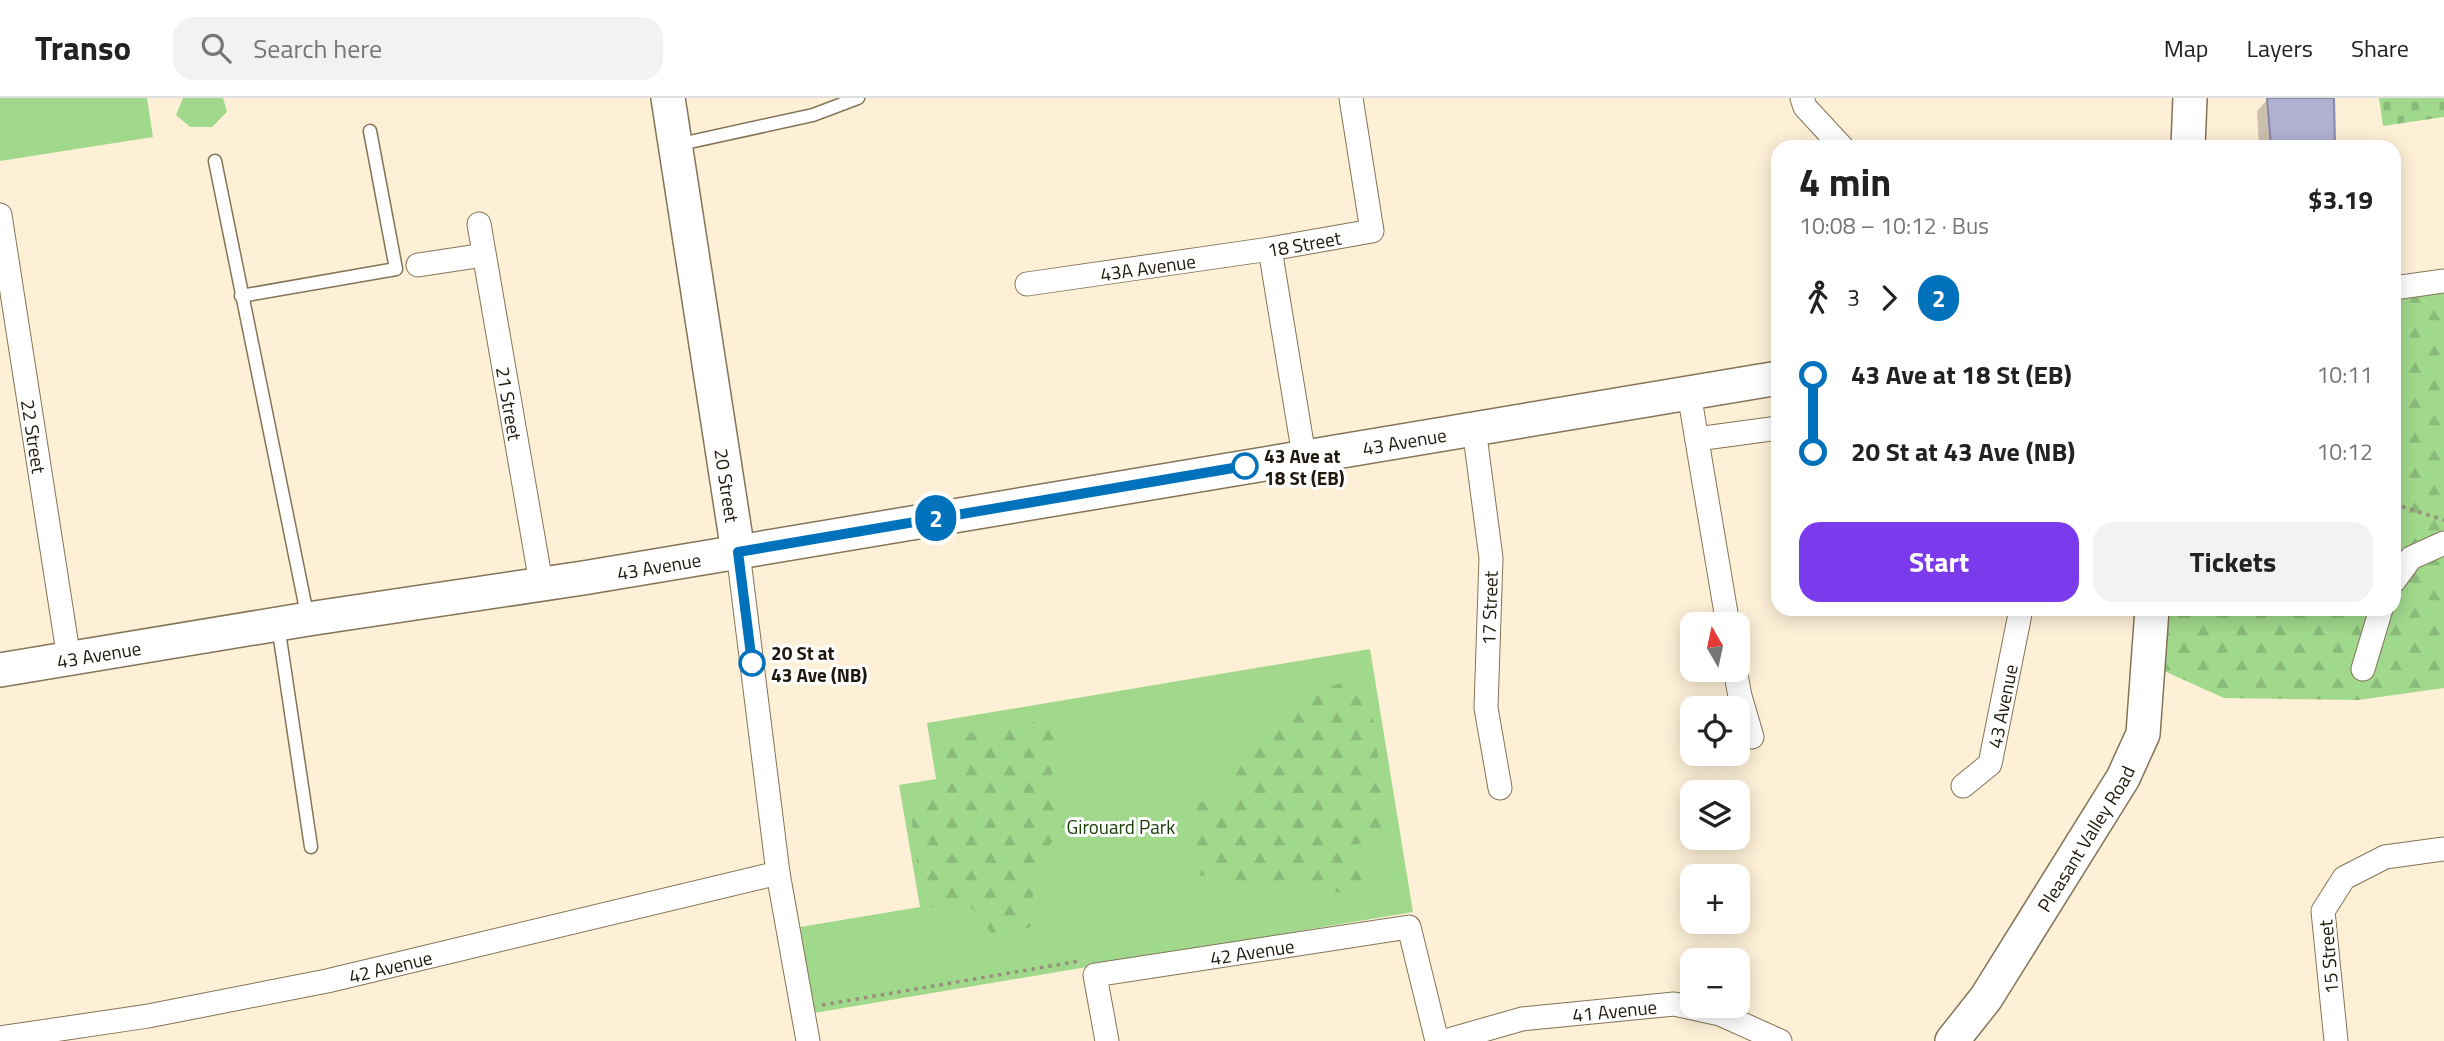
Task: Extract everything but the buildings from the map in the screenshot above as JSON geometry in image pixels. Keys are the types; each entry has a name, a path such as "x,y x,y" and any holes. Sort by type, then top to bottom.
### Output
{"street":[{"name":"20 Street","path":"668,98 738,552 778,873 808,1041"},
{"name":"18 Street","path":"1304,456 1270,249 1372,231 1351,98"},
{"path":"1802,98 1805,107 1836,140"},
{"path":"2188,140 2190,98"},
{"name":"22 Street","path":"0,215 69,659"},
{"name":"21 Street","path":"480,224 541,583"},
{"name":"43A Avenue","path":"1027,284 1270,249"},
{"path":"418,265 484,255"},
{"path":"2401,287 2444,281"},
{"name":"43 Avenue","path":"0,670 738,552 1771,379"},
{"path":"1689,393 1726,612"},
{"name":"17 Street","path":"1475,428 1491,558 1486,708 1500,788"},
{"path":"1697,439 1771,429"},
{"path":"2401,572 2411,558 2444,543"},
{"name":"43 Avenue","path":"1963,786 1990,764 2014,616"},
{"name":"Pleasant Valley Road","path":"1952,1041 1986,998 2123,778 2143,734 2151,616"},
{"path":"2363,669 2379,616"},
{"path":"1737,682 1752,737"},
{"name":"15 Street","path":"2336,1041 2323,911 2344,878 2385,857 2444,849"},
{"name":"42 Avenue","path":"0,1038 148,1016 327,981 778,873"},
{"name":"42 Avenue","path":"1095,975 1409,927 1437,1041"},
{"path":"1095,975 1107,1041"},
{"name":"41 Avenue","path":"1445,1041 1522,1019 1674,1004 1720,1014 1780,1041"}],"lane":[{"path":"676,145 813,115 858,98"},
{"path":"242,296 396,269 370,131"},
{"path":"215,161 242,296 293,622 311,847"}],"path":[{"path":"2401,506 2444,520"},
{"path":"802,1008 1086,960 1095,975"}],"green space":[{"path":"0,98 147,98 153,137 0,161"},
{"path":"183,98 223,98 227,112 212,127 190,127 176,115"},
{"path":"2379,98 2444,98 2444,117 2383,126"},
{"path":"2444,279 2444,688 2358,700 2224,698 2155,667 2158,616 2401,616 2401,287"},
{"name":"Girouard Park","path":"1370,649 1413,912 814,1013 800,927 920,907 899,785 936,779 927,723"},
{"path":"1367,677 1380,771 1376,784 1390,806 1391,840 1348,845 1370,875 1347,896 1316,884 1238,889 1232,871 1200,876 1184,806 1226,794 1255,739 1294,695"},
{"path":"1052,719 1056,767 1045,786 1072,818 1035,863 1031,927 993,935 963,897 923,910 910,806 942,791 938,737"}],"bus line":[{"name":"2","path":"752,663 738,552 1245,466"}],"place":[{"name":"43 Ave at 18 St (EB)","path":"1245,466"},
{"name":"20 St at 43 Ave (NB)","path":"752,663"}]}
